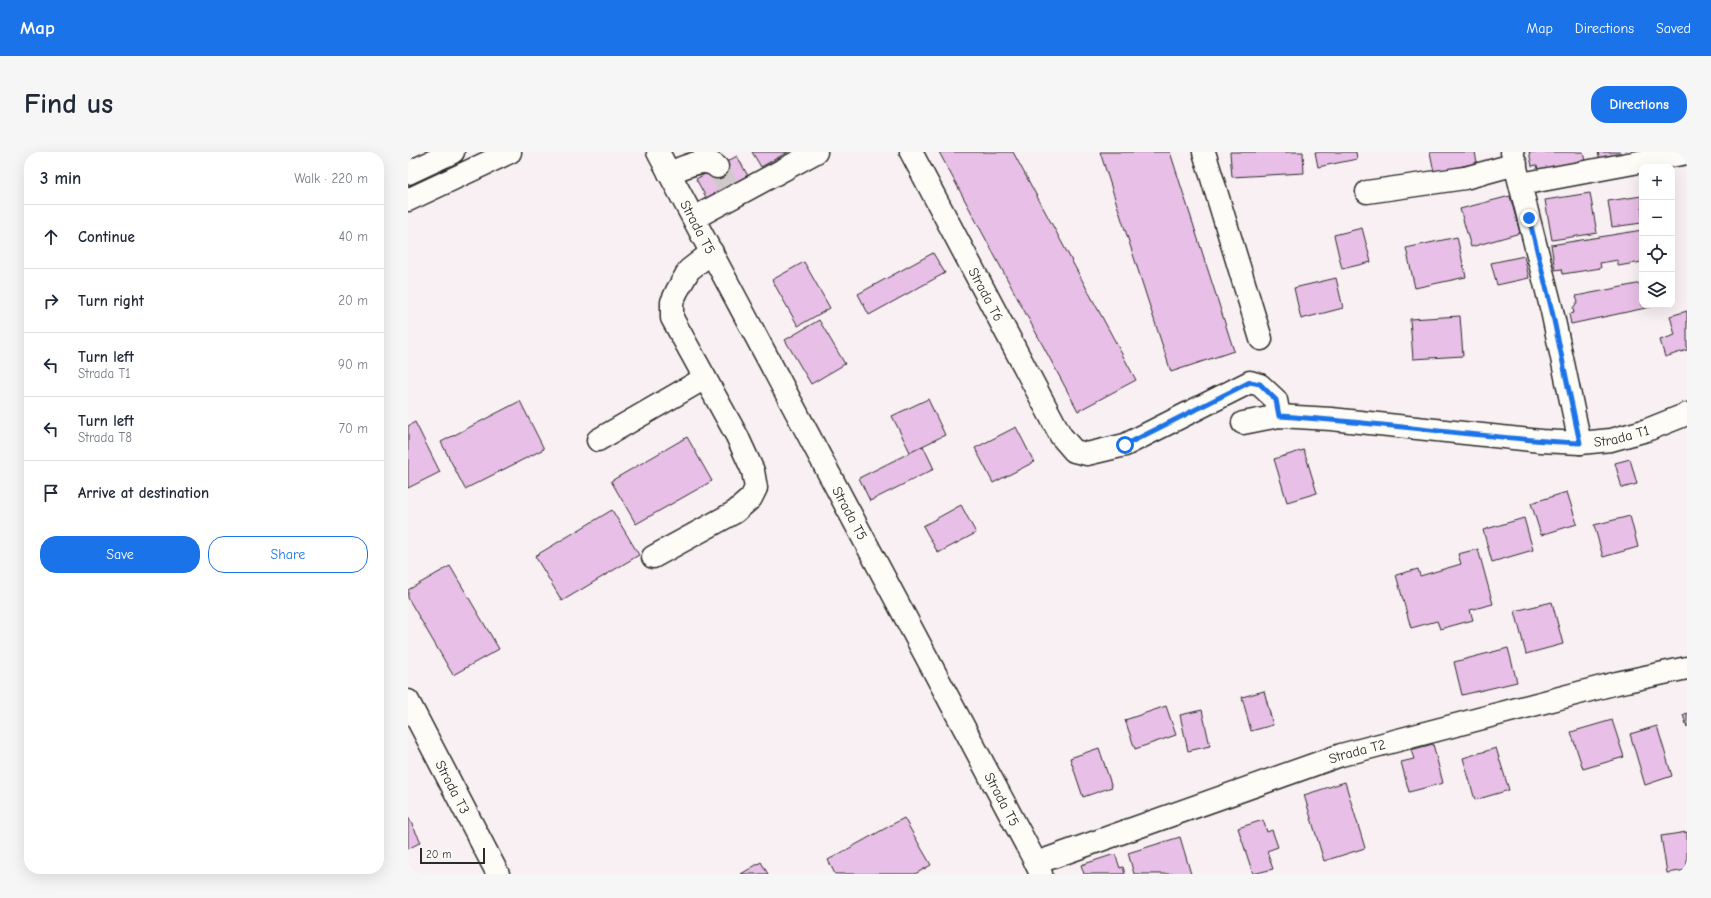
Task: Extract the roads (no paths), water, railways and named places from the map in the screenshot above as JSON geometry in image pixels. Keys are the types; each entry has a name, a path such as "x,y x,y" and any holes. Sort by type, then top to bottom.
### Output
{"street":[{"path":"408,173 453,152"},
{"path":"408,200 510,152"},
{"name":"Strada T5","path":"658,152 1038,868"},
{"path":"694,218 731,192 816,152"},
{"name":"Strada T6","path":"911,152 1061,436 1074,451 1087,454 1125,445 1250,382 1260,384 1276,400 1279,416"},
{"path":"1204,152 1261,339"},
{"path":"1367,192 1465,178 1516,167 1687,153"},
{"path":"669,173 697,163 713,162 718,167"},
{"path":"1516,167 1552,311 1580,443"},
{"path":"653,557 735,512 751,498 756,488 753,471 737,436 672,318 672,302 689,270 712,252"},
{"path":"598,440 705,378"},
{"name":"Strada T1","path":"1243,423 1279,416 1331,419 1541,441 1580,443 1611,440 1647,430 1687,414"},
{"name":"Strada T2","path":"1038,868 1341,755 1617,683 1687,668"},
{"name":"Strada T3","path":"408,701 498,874"}],"tunnel":[{"path":"717,167 728,187"}]}
